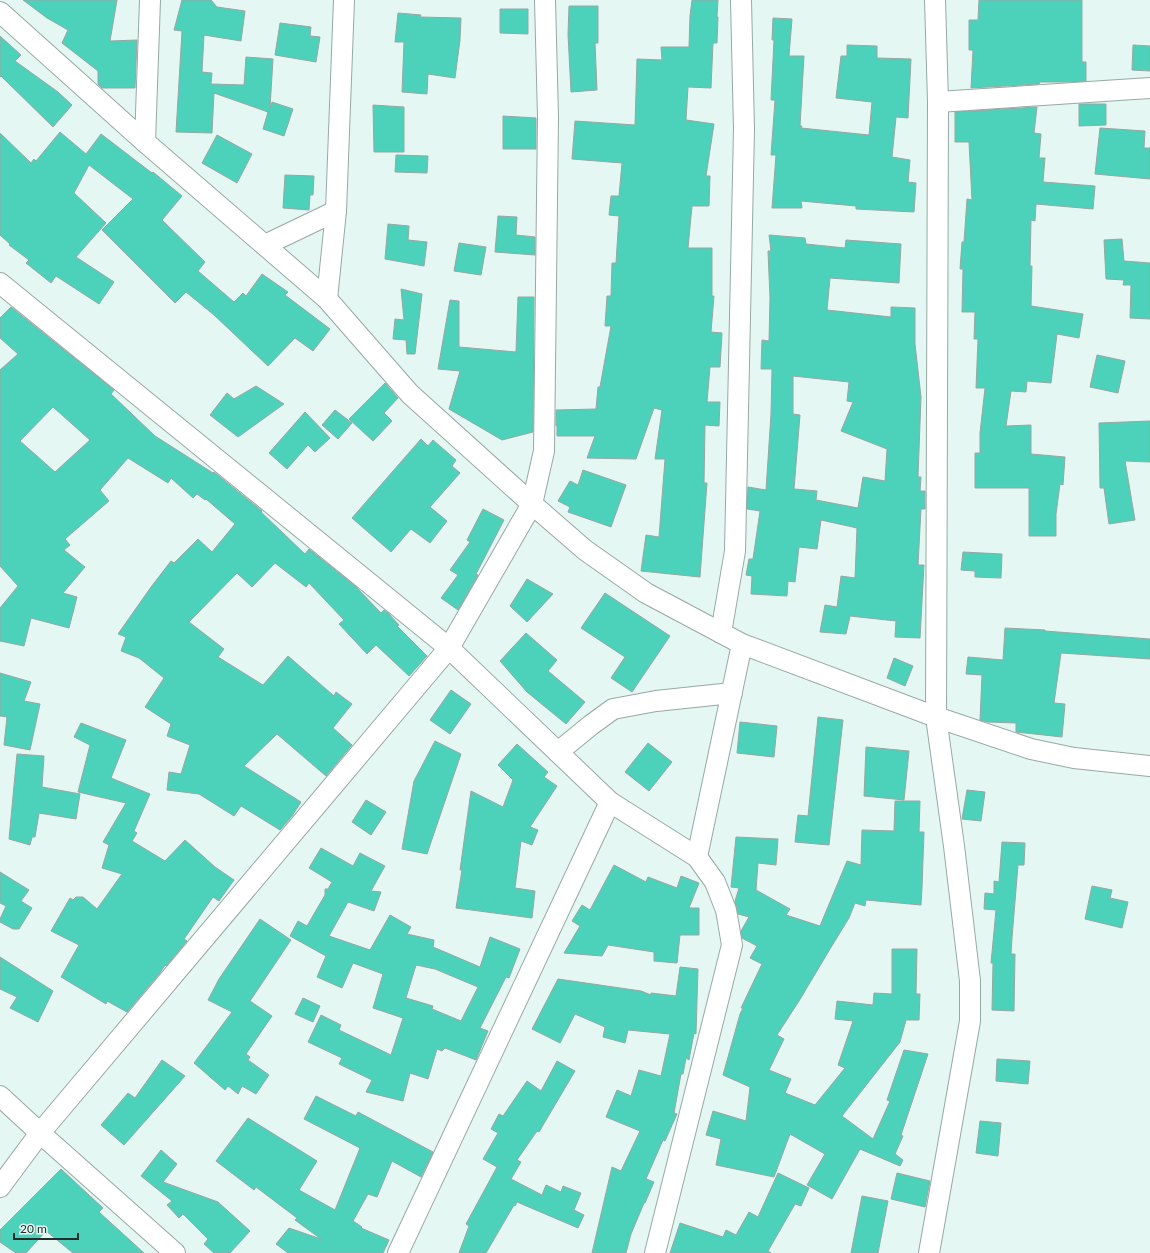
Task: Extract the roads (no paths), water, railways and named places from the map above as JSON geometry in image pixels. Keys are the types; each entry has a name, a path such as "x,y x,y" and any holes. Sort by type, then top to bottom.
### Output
{"street":[{"path":"145,142 150,0"},
{"path":"327,299 336,211 344,0"},
{"path":"0,1187 40,1133 449,648 532,504 544,451 548,117 545,0"},
{"path":"721,633 735,551 744,129 741,0"},
{"path":"929,1253 970,1021 970,982 954,846 936,717 938,102 936,0"},
{"path":"0,12 145,142 327,299 410,394 532,504 585,550 646,592 742,644 936,717 1031,749 1074,758 1150,766"},
{"path":"938,102 1150,88"},
{"path":"265,245 336,211"},
{"path":"0,283 449,648 610,802 697,857 715,882 726,910 732,945 655,1253"},
{"path":"697,857 742,644"},
{"path":"558,752 591,725 613,710 656,701 732,694"},
{"path":"398,1253 610,802"},
{"path":"0,1096 175,1253"}]}
